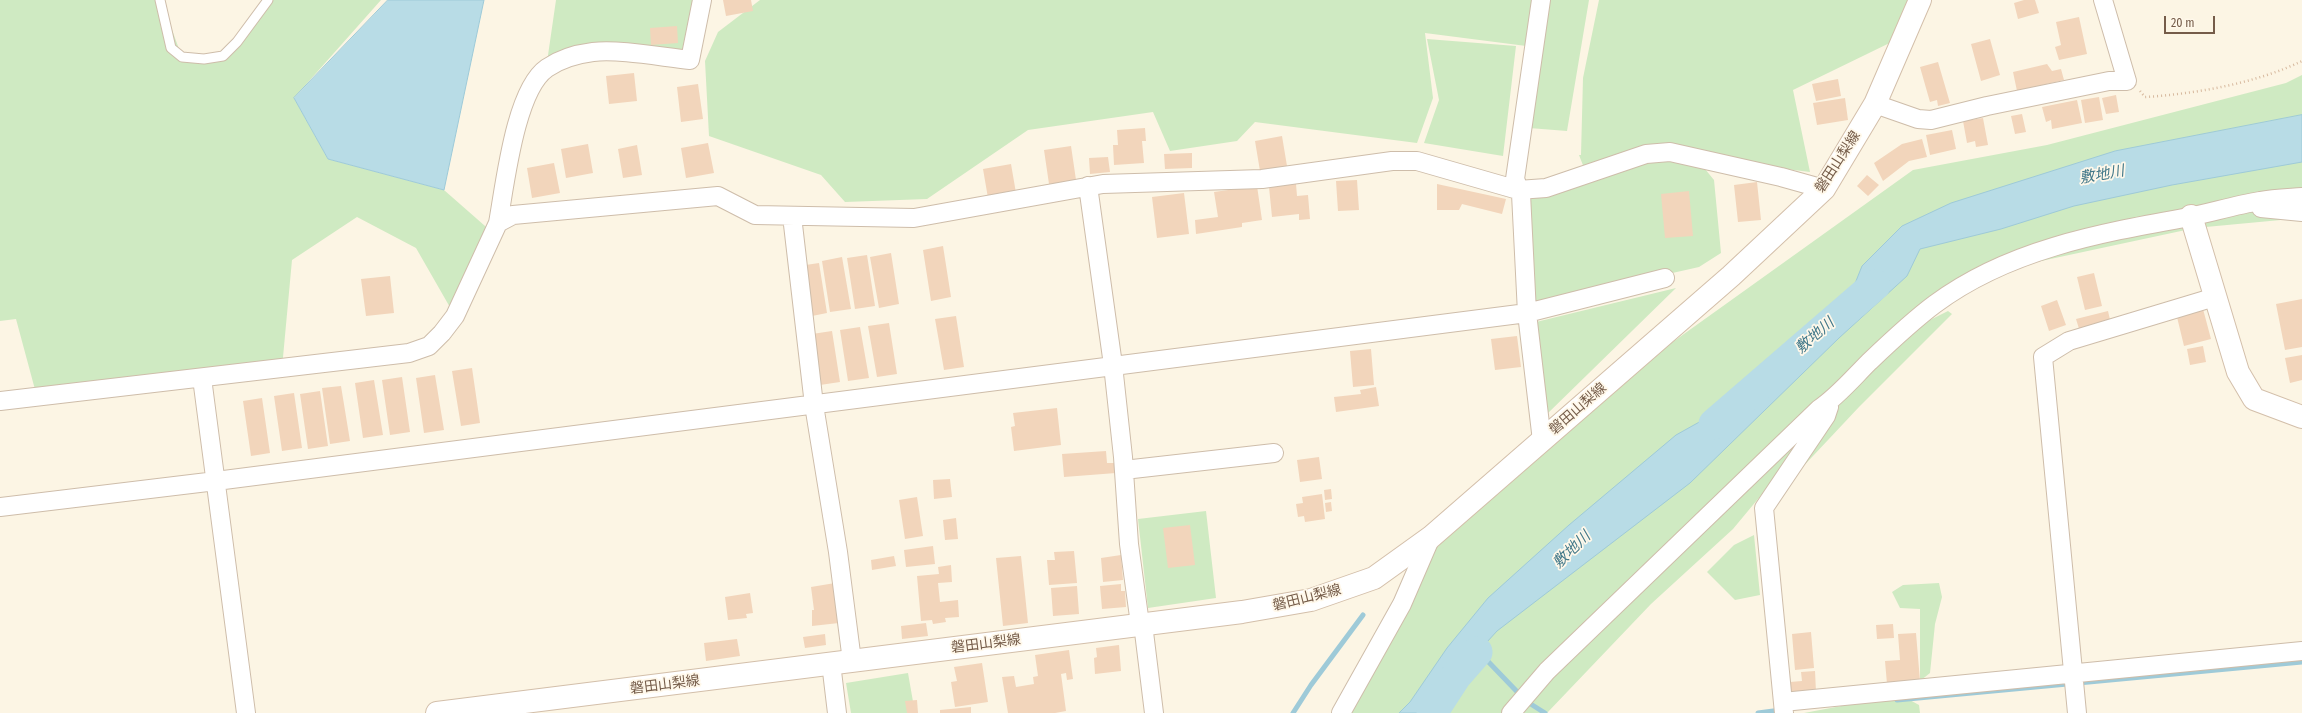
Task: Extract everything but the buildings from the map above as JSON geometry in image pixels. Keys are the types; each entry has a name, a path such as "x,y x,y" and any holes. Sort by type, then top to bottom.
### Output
{"main road":[{"name":"磐田山梨線","path":"437,713 504,709 842,662 1242,612 1311,600 1374,578 1431,537 1731,276 1824,189 1874,104 1920,0"},
{"path":"2191,216 2238,372 2254,399 2302,417"}],"street":[{"path":"0,401 409,354 429,346 442,334 455,316 498,223 517,122 528,91 546,69 572,56 594,52 690,60 702,0"},
{"path":"1541,0 1515,179 1518,190 1521,194 1527,313 1542,441"},
{"path":"1874,104 1918,119 1931,120 1987,106 2101,82 2127,81 2103,0"},
{"path":"498,223 513,215 718,196 755,215 914,218 1088,186 1262,179 1392,161 1410,161 1518,190 1546,188 1646,154 1670,152 1781,177 1824,189"},
{"path":"1088,186 1113,365 1124,470 1129,544 1154,713"},
{"path":"1511,713 1547,671 1819,409 1832,401 1870,361 1921,315 1968,282 2019,259 2059,245 2106,232 2260,201 2302,197"},
{"path":"2238,206 2302,212"},
{"path":"792,216 814,405 838,552 842,662 837,713"},
{"path":"0,507 216,481 1527,313 1665,278"},
{"path":"2077,713 2043,357 2069,341 2215,297"},
{"path":"202,378 246,713"},
{"path":"1832,401 1826,416 1764,508 1783,708 2074,674 2302,651"},
{"path":"1124,470 1274,453"},
{"path":"1341,713 1402,604 1431,537"}],"lane":[{"path":"160,0 171,48 182,58 204,59 223,56 232,47 268,0"}],"path":[{"path":"2127,81 2146,97 2187,94 2283,70 2302,61"}],"green space":[{"path":"0,0 161,0 182,57 223,56 270,0 381,0 294,98 328,159 444,190 493,233 455,316 416,248 357,217 292,260 282,368 37,397 16,319 0,321"},
{"path":"556,0 704,0 684,59 593,47 546,69"},
{"path":"760,0 1541,0 1534,47 1425,33 1433,98 1417,143 1255,122 1237,141 1170,151 1153,112 1028,130 927,199 845,202 821,175 709,136 705,61 718,32"},
{"path":"1542,0 1589,0 1567,131 1529,128"},
{"path":"1599,0 1916,0 1904,36 1793,90 1810,172 1696,158 1714,180 1721,253 1699,267 1535,304 1521,194 1586,173 1579,155 1581,155 1583,78"},
{"path":"1427,39 1516,46 1503,156 1424,143 1439,100"},
{"path":"2302,75 2302,218 2195,228 1957,279 1839,393 1840,403 1920,325 1948,311 1952,314 1859,407 1797,473 1817,428 1733,529 1651,604 1547,713 1344,713 1425,552 1575,412 1913,170 2047,145 2286,83"},
{"path":"1676,288 1545,416 1536,322"},
{"path":"1206,511 1216,598 1148,608 1138,519"},
{"path":"1754,535 1760,595 1735,600 1707,572 1734,545"},
{"path":"1939,583 1942,597 1935,624 1930,673 1920,681 1920,609 1900,608 1892,592 1903,585"},
{"path":"908,673 915,713 851,713 846,683"},
{"path":"1908,699 1919,705 1920,713 1804,713 1852,704"}],"water":[{"path":"388,0 484,0 444,190 328,159 294,98"},
{"path":"2302,115 2302,162 2172,185 2074,206 2001,229 1920,249 1907,276 1839,338 1690,483 1497,631 1456,676 1432,713 1399,713 1410,702 1447,648 1488,598 1569,525 1676,435 1746,396 1844,311 1862,266 1902,226 1951,203 2115,151"}],"waterway":[{"name":"敷地川","path":"1714,424 1875,285"},
{"path":"1293,713 1311,685 1363,615"},
{"path":"1478,651 1526,701 1545,713"},
{"name":"敷地川","path":"1432,713 1456,676 1477,652"},
{"path":"1897,700 2302,662"},
{"path":"1758,713 1781,710"}]}
